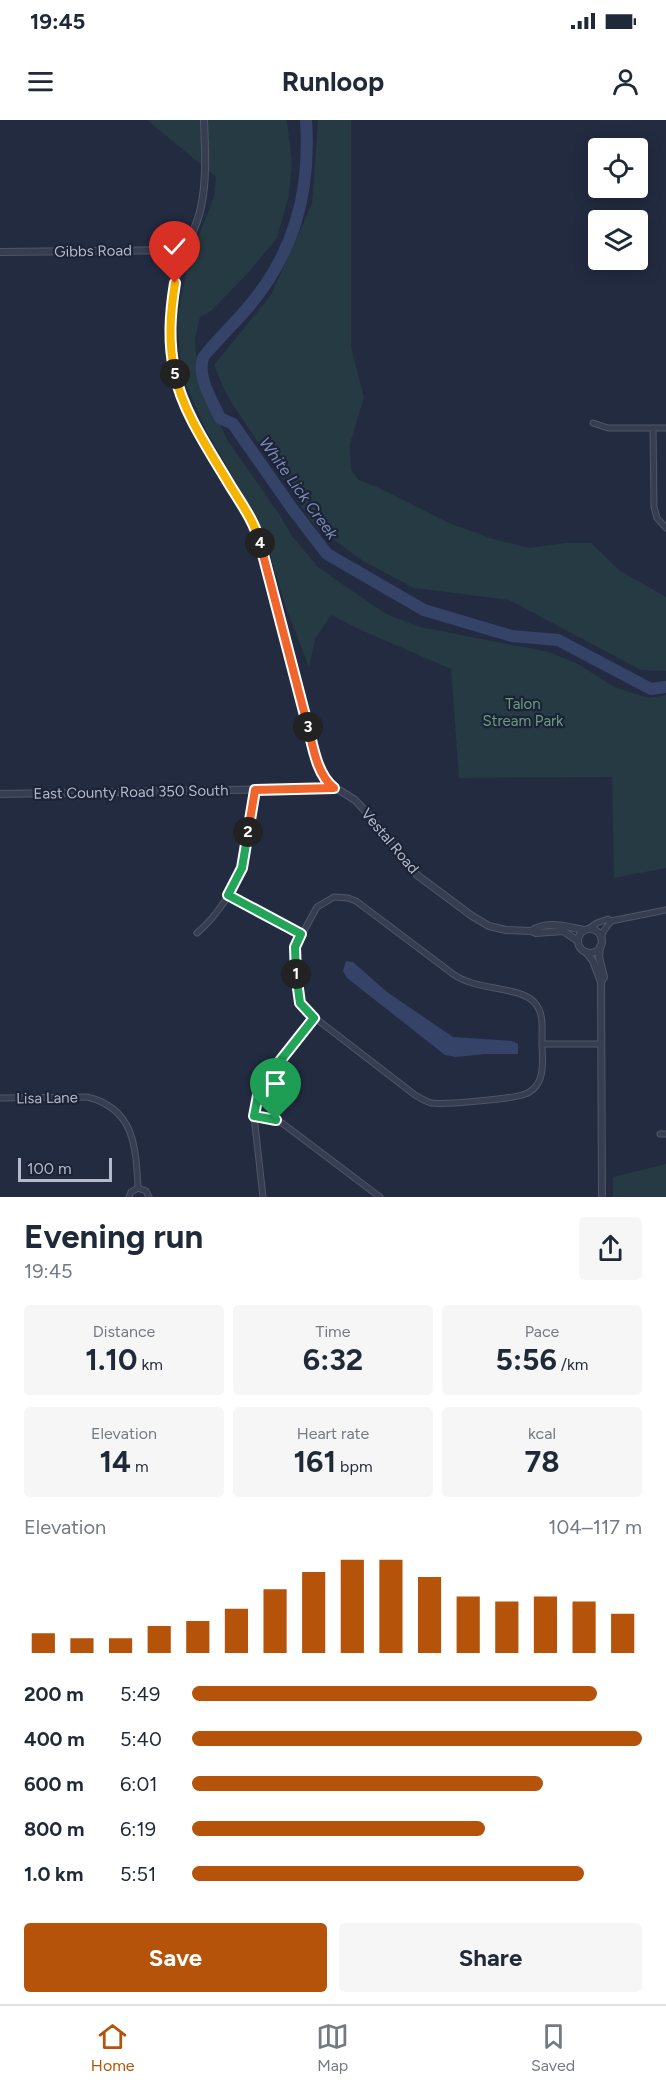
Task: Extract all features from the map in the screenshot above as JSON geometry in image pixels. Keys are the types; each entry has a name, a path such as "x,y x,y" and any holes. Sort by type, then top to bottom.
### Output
{"street":[{"name":"Vestal Road","path":"204,120 202,204 175,283 170,311 170,344 176,379 192,418 257,532 315,755 324,778 334,788 355,800 417,875 457,906 489,926 506,930 547,933 563,931 578,941"},
{"name":"Gibbs Road","path":"0,252 185,250"},
{"path":"593,423 608,428 666,428"},
{"path":"653,428 654,507 657,518 666,528"},
{"name":"East County Road 350 South","path":"0,794 334,788"},
{"path":"197,933 210,922 228,895 244,861 255,790"},
{"path":"228,895 301,934"},
{"path":"340,897 356,901 458,978 472,985 521,994 532,999 542,1015 541,1077 533,1090 519,1096 433,1103 415,1095 314,1018 304,1010 298,995 295,947 317,907 326,900 340,897"},
{"path":"602,1197 601,981 593,961 580,947 579,935 608,919 611,921 666,910"},
{"path":"601,981 604,977 599,957 601,939 611,921"},
{"name":"Vestal Road","path":"531,931 536,928 558,925 586,930"},
{"path":"586,930 596,931 601,939"},
{"path":"585,952 593,952 600,947"},
{"path":"263,1197 254,1116 258,1095 265,1080 314,1018"},
{"path":"542,1044 601,1044"},
{"name":"Lisa Lane","path":"0,1098 87,1097 98,1100 119,1112 132,1138 138,1188"},
{"path":"254,1116 282,1123 380,1197"},
{"path":"129,1197 131,1192 138,1188 146,1191 149,1197"}],"green space":[{"name":"Talon Stream Park","path":"147,120 287,120 292,164 289,195 277,238 247,274 211,311 200,317 195,339 198,379 228,441 292,536 319,568 386,614 420,627 549,652 578,664 614,687 649,698 666,695 666,868 614,878 612,777 459,778 451,669 331,615 315,639 309,667 286,608 263,531 204,426 182,375 177,319 189,260 214,197 216,177"},
{"path":"318,120 351,120 351,347 364,397 350,444 351,470 359,480 449,523 493,539 529,548 565,543 591,543 619,570 666,597 666,671 641,670 509,600 414,588 363,561 315,526 235,408 214,365 271,295 312,204"},
{"path":"666,1164 666,1197 613,1197 613,1177"}],"water":[{"path":"346,961 353,962 387,992 453,1037 512,1041 518,1044 518,1054 456,1057 445,1055 347,978 343,971"}],"waterway":[{"name":"White Lick Creek","path":"306,120 307,147 302,198 287,245 262,290 203,358 204,381 220,418 233,424 327,554 424,610 512,636 558,640 651,689 666,687"}],"route":[{"path":"175,283 170,311 169,336 171,359 181,395 257,532 315,755 324,778 334,788 255,790 244,861 228,895 301,934 294,953 298,995 304,1010 314,1018 265,1080 258,1095 254,1116 276,1120"}]}
